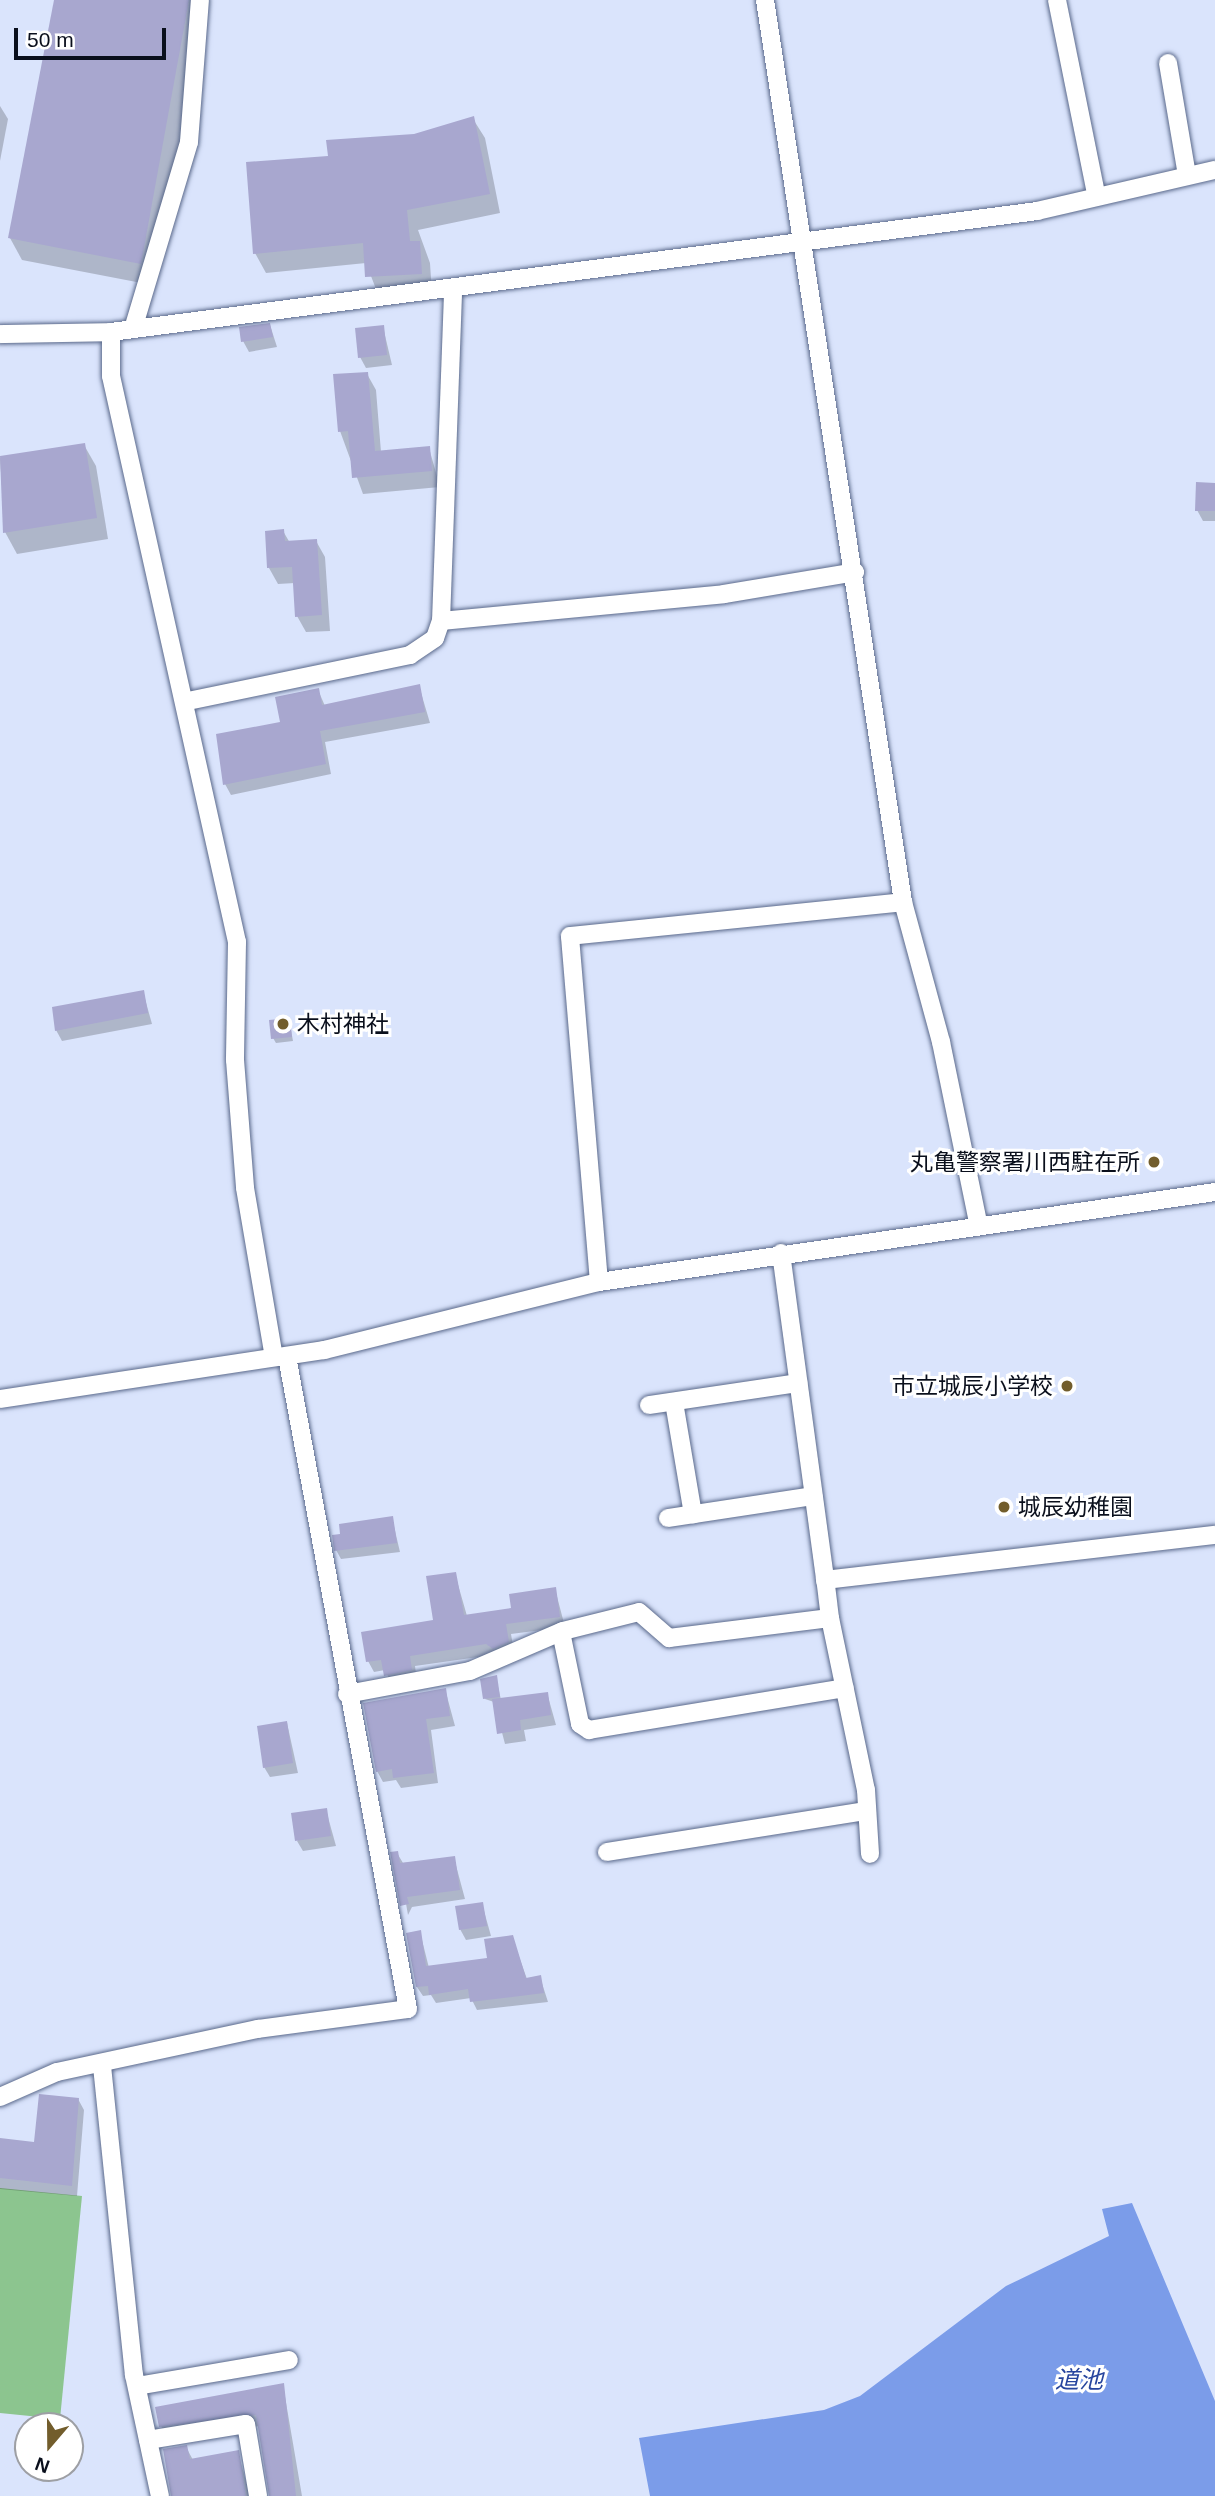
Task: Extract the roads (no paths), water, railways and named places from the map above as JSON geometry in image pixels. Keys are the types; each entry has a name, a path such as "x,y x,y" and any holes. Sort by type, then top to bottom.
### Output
{"street":[{"path":"133,329 189,142 200,0"},
{"path":"765,0 855,572 903,902 941,1042 978,1223"},
{"path":"1057,0 1096,194"},
{"path":"1168,63 1187,174"},
{"path":"0,334 111,332 1037,211 1096,194 1215,170"},
{"path":"188,701 410,655 435,638 440,621 453,288"},
{"path":"0,2097 57,2072 102,2066 258,2029 408,2009 243,1162 233,1003 237,942 188,701 111,376 111,332"},
{"path":"440,621 724,594 855,572"},
{"path":"600,1282 570,936 903,902"},
{"path":"0,1399 281,1357 600,1282 978,1223 1215,1192"},
{"path":"780,1254 830,1618 867,1811 870,1854"},
{"path":"649,1405 798,1383"},
{"path":"674,1402 693,1514"},
{"path":"668,1518 814,1496"},
{"path":"825,1580 1215,1535"},
{"path":"347,1695 470,1671 561,1632 639,1612 669,1638 830,1618"},
{"path":"561,1632 580,1724 589,1730 845,1688"},
{"path":"607,1852 867,1811"},
{"path":"102,2066 137,2386 160,2496"},
{"path":"137,2386 289,2360"},
{"path":"148,2440 246,2424 258,2496"}],"water":[{"name":"道池","path":"1132,2203 1215,2401 1215,2496 650,2496 639,2438 824,2410 860,2396 1006,2286 1109,2236 1102,2209"}],"place":[{"name":"木村神社","path":"283,1024"},
{"name":"丸亀警察署川西駐在所","path":"1154,1162"},
{"name":"市立城辰小学校","path":"1067,1386"},
{"name":"城辰幼稚園","path":"1004,1507"}]}
